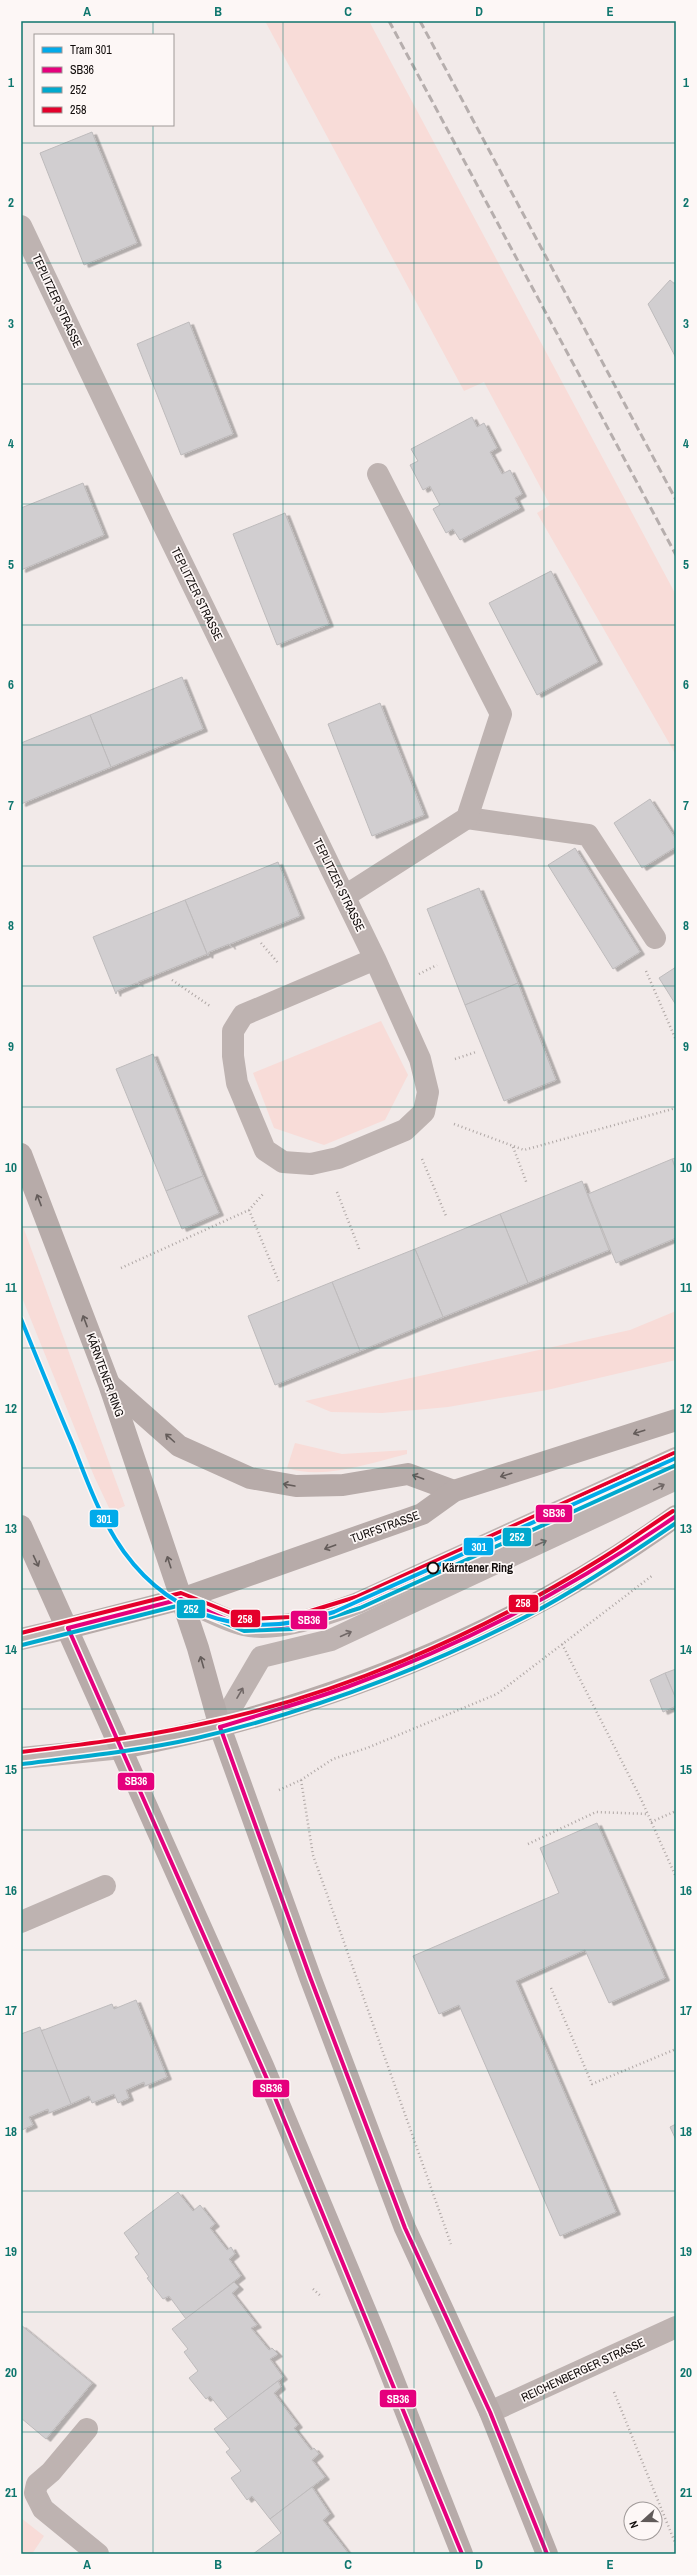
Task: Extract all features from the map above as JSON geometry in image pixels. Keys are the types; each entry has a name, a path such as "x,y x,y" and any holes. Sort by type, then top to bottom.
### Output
{"main road":[{"name":"KÄRNTENER RING","path":"21,1154 109,1384 182,1599 220,1727 310,1977 405,2228 490,2412 547,2554"},
{"path":"109,1384 179,1446 250,1478 296,1486 343,1485 408,1474 454,1491"},
{"name":"TURFSTRASSE","path":"182,1599 422,1514 454,1491 676,1420"},
{"path":"122,1748 220,1727 364,1682 461,1641 549,1596 645,1538 676,1516"},
{"path":"21,1526 122,1748 266,2073 380,2346 462,2554"},
{"path":"68,1628 182,1599"}],"street":[{"name":"TEPLITZER STRASSE","path":"21,226 161,520 375,959 420,1059 428,1092 424,1112"},
{"path":"345,896 468,818 501,714 378,474"},
{"path":"468,818 588,835 655,938"},
{"path":"375,959 243,1015 233,1032 233,1056 237,1083 265,1150 283,1162 311,1164 338,1158 405,1130 424,1112"},
{"path":"182,1599 245,1625 292,1623 324,1615 358,1603 676,1458"},
{"path":"220,1727 261,1657 331,1640 676,1479"},
{"path":"21,1639 68,1628"},
{"path":"21,1758 122,1748"},
{"path":"21,1922 106,1886"},
{"name":"REICHENBERGER STRASSE","path":"490,2412 676,2327"},
{"path":"87,2429 51,2472 37,2484 35,2493 43,2509 98,2554"}],"path":[{"path":"655,938 646,971 676,1040"},
{"path":"413,977 437,965"},
{"path":"172,980 237,1025"},
{"path":"449,1062 476,1052"},
{"path":"424,1112 524,1150 676,1108"},
{"path":"513,1147 527,1184"},
{"path":"420,1154 446,1216"},
{"path":"336,1190 360,1251"},
{"path":"121,1268 249,1210 263,1194"},
{"path":"249,1210 279,1282"},
{"path":"248,1804 301,1780 333,1759 367,1748 497,1694 657,1572"},
{"path":"562,1644 652,1822 676,1877"},
{"path":"301,1780 313,1855 453,2247"},
{"path":"652,1822 676,1811"},
{"path":"528,1844 596,1812 648,1814"},
{"path":"551,1988 592,2084 676,2049"},
{"path":"602,2362 676,2545"}],"shaded area":[{"path":"265,21 369,21 676,595 676,755 537,513 550,505 484,382 464,391"},
{"path":"381,1021 408,1075 385,1120 324,1145 274,1128 253,1073"},
{"path":"21,1221 125,1506 111,1512 94,1476 21,1295"},
{"path":"676,1311 676,1360 547,1390 448,1407 382,1413 331,1412 305,1401 630,1330"},
{"path":"295,1443 342,1454 407,1450 407,1454 347,1469 317,1472 302,1471 287,1468"},
{"path":"21,2518 44,2536 32,2554 21,2554"}],"building":[{"path":"92,132 137,243 84,265 40,153"},
{"path":"670,280 676,285 676,358 648,304"},
{"path":"189,322 233,434 181,455 137,344"},
{"path":"472,417 477,427 484,423 497,448 490,452 502,474 510,470 522,494 515,498 520,508 460,540 453,529 446,533 433,509 440,505 430,486 423,490 410,465 418,461 411,449"},
{"path":"83,483 104,535 21,570 21,508"},
{"path":"285,513 329,624 277,645 233,534"},
{"path":"551,571 598,662 537,695 489,603"},
{"path":"182,677 203,729 111,767 90,715"},
{"path":"380,703 424,815 372,836 328,724"},
{"path":"90,715 111,767 21,804 21,743"},
{"path":"650,799 676,839 676,847 642,868 614,823"},
{"path":"575,848 640,952 613,969 548,865"},
{"path":"278,862 300,916 230,944 231,947 229,944 209,952 208,956 185,900"},
{"path":"479,888 518,983 465,1005 427,909"},
{"path":"185,900 207,954 138,982 139,984 136,983 117,991 116,994 93,937"},
{"path":"676,967 676,1005 659,978"},
{"path":"518,983 556,1080 504,1101 465,1005"},
{"path":"153,1054 203,1176 166,1191 116,1069"},
{"path":"676,1158 676,1170 672,1159"},
{"path":"672,1159 676,1170 676,1238 616,1263 588,1194"},
{"path":"203,1176 219,1213 182,1229 166,1191"},
{"path":"582,1181 609,1250 528,1283 500,1214"},
{"path":"500,1214 528,1283 443,1317 415,1249"},
{"path":"415,1249 443,1317 360,1351 332,1282"},
{"path":"332,1282 360,1351 275,1385 248,1316"},
{"path":"676,1669 676,1699 665,1673"},
{"path":"665,1673 676,1699 676,1706 663,1712 650,1680"},
{"path":"597,1823 665,1978 609,2003 585,1950 516,1981 616,2212 560,2236 459,2005 439,2014 413,1956 559,1893 540,1848"},
{"path":"136,2000 167,2077 145,2086 144,2082 126,2090 129,2098 118,2103 114,2094 92,2103 89,2096 71,2104 41,2031 112,2004 114,2009"},
{"path":"40,2027 71,2104 49,2113 48,2109 29,2117 33,2125 22,2130 21,2034"},
{"path":"676,2124 676,2140 670,2127"},
{"path":"178,2192 193,2211 200,2205 215,2224 210,2228 227,2250 231,2247 235,2254 229,2259 241,2276 186,2319 169,2296 163,2299 147,2278 149,2277 135,2257 139,2254 124,2233"},
{"path":"234,2282 239,2287 232,2293 257,2325 251,2328 269,2350 272,2348 278,2354 270,2359 283,2377 228,2419 210,2396 206,2399 189,2378 198,2371 184,2352 188,2349 172,2329"},
{"path":"21,2325 92,2383 46,2439 21,2418"},
{"path":"278,2381 281,2387 274,2393 298,2425 294,2428 311,2450 314,2448 319,2454 312,2460 325,2477 270,2519 252,2496 247,2500 231,2478 241,2471 226,2452 230,2449 214,2429"},
{"path":"312,2487 330,2514 323,2520 349,2554 253,2554 281,2533 270,2519"}],"railway":[{"path":"389,21 676,555"},
{"path":"420,21 676,500"}],"tram line":[{"name":"301","path":"21,1319 101,1514 116,1540 144,1576 167,1595 192,1609 218,1619 245,1624 274,1624 304,1620 334,1612 676,1458"}],"transit line":[{"name":"258","path":"21,1633 181,1593 246,1619 291,1617 356,1597 674,1453"},
{"name":"SB36","path":"181,1599 236,1623 258,1627 288,1625 317,1618 358,1603 676,1458"},
{"name":"252","path":"22,1645 181,1605 244,1631 294,1629 360,1608 676,1465"},
{"name":"258","path":"21,1752 128,1738 192,1726 245,1714 298,1699 351,1681 403,1661 453,1639 503,1614 552,1588 599,1560 673,1511"},
{"name":"SB36","path":"220,1727 347,1687 391,1671 433,1653 476,1633 558,1590 598,1567 676,1516"},
{"name":"252","path":"22,1764 175,1743 283,1715 367,1687 449,1653 529,1615 604,1571 676,1523"},
{"name":"SB36","path":"68,1628 181,1599"},
{"name":"SB36","path":"68,1628 271,2088 462,2554"},
{"name":"SB36","path":"220,1727 310,1977 405,2228 490,2412 547,2554"}],"place":[{"name":"Kärntener Ring","path":"433,1568"}]}
